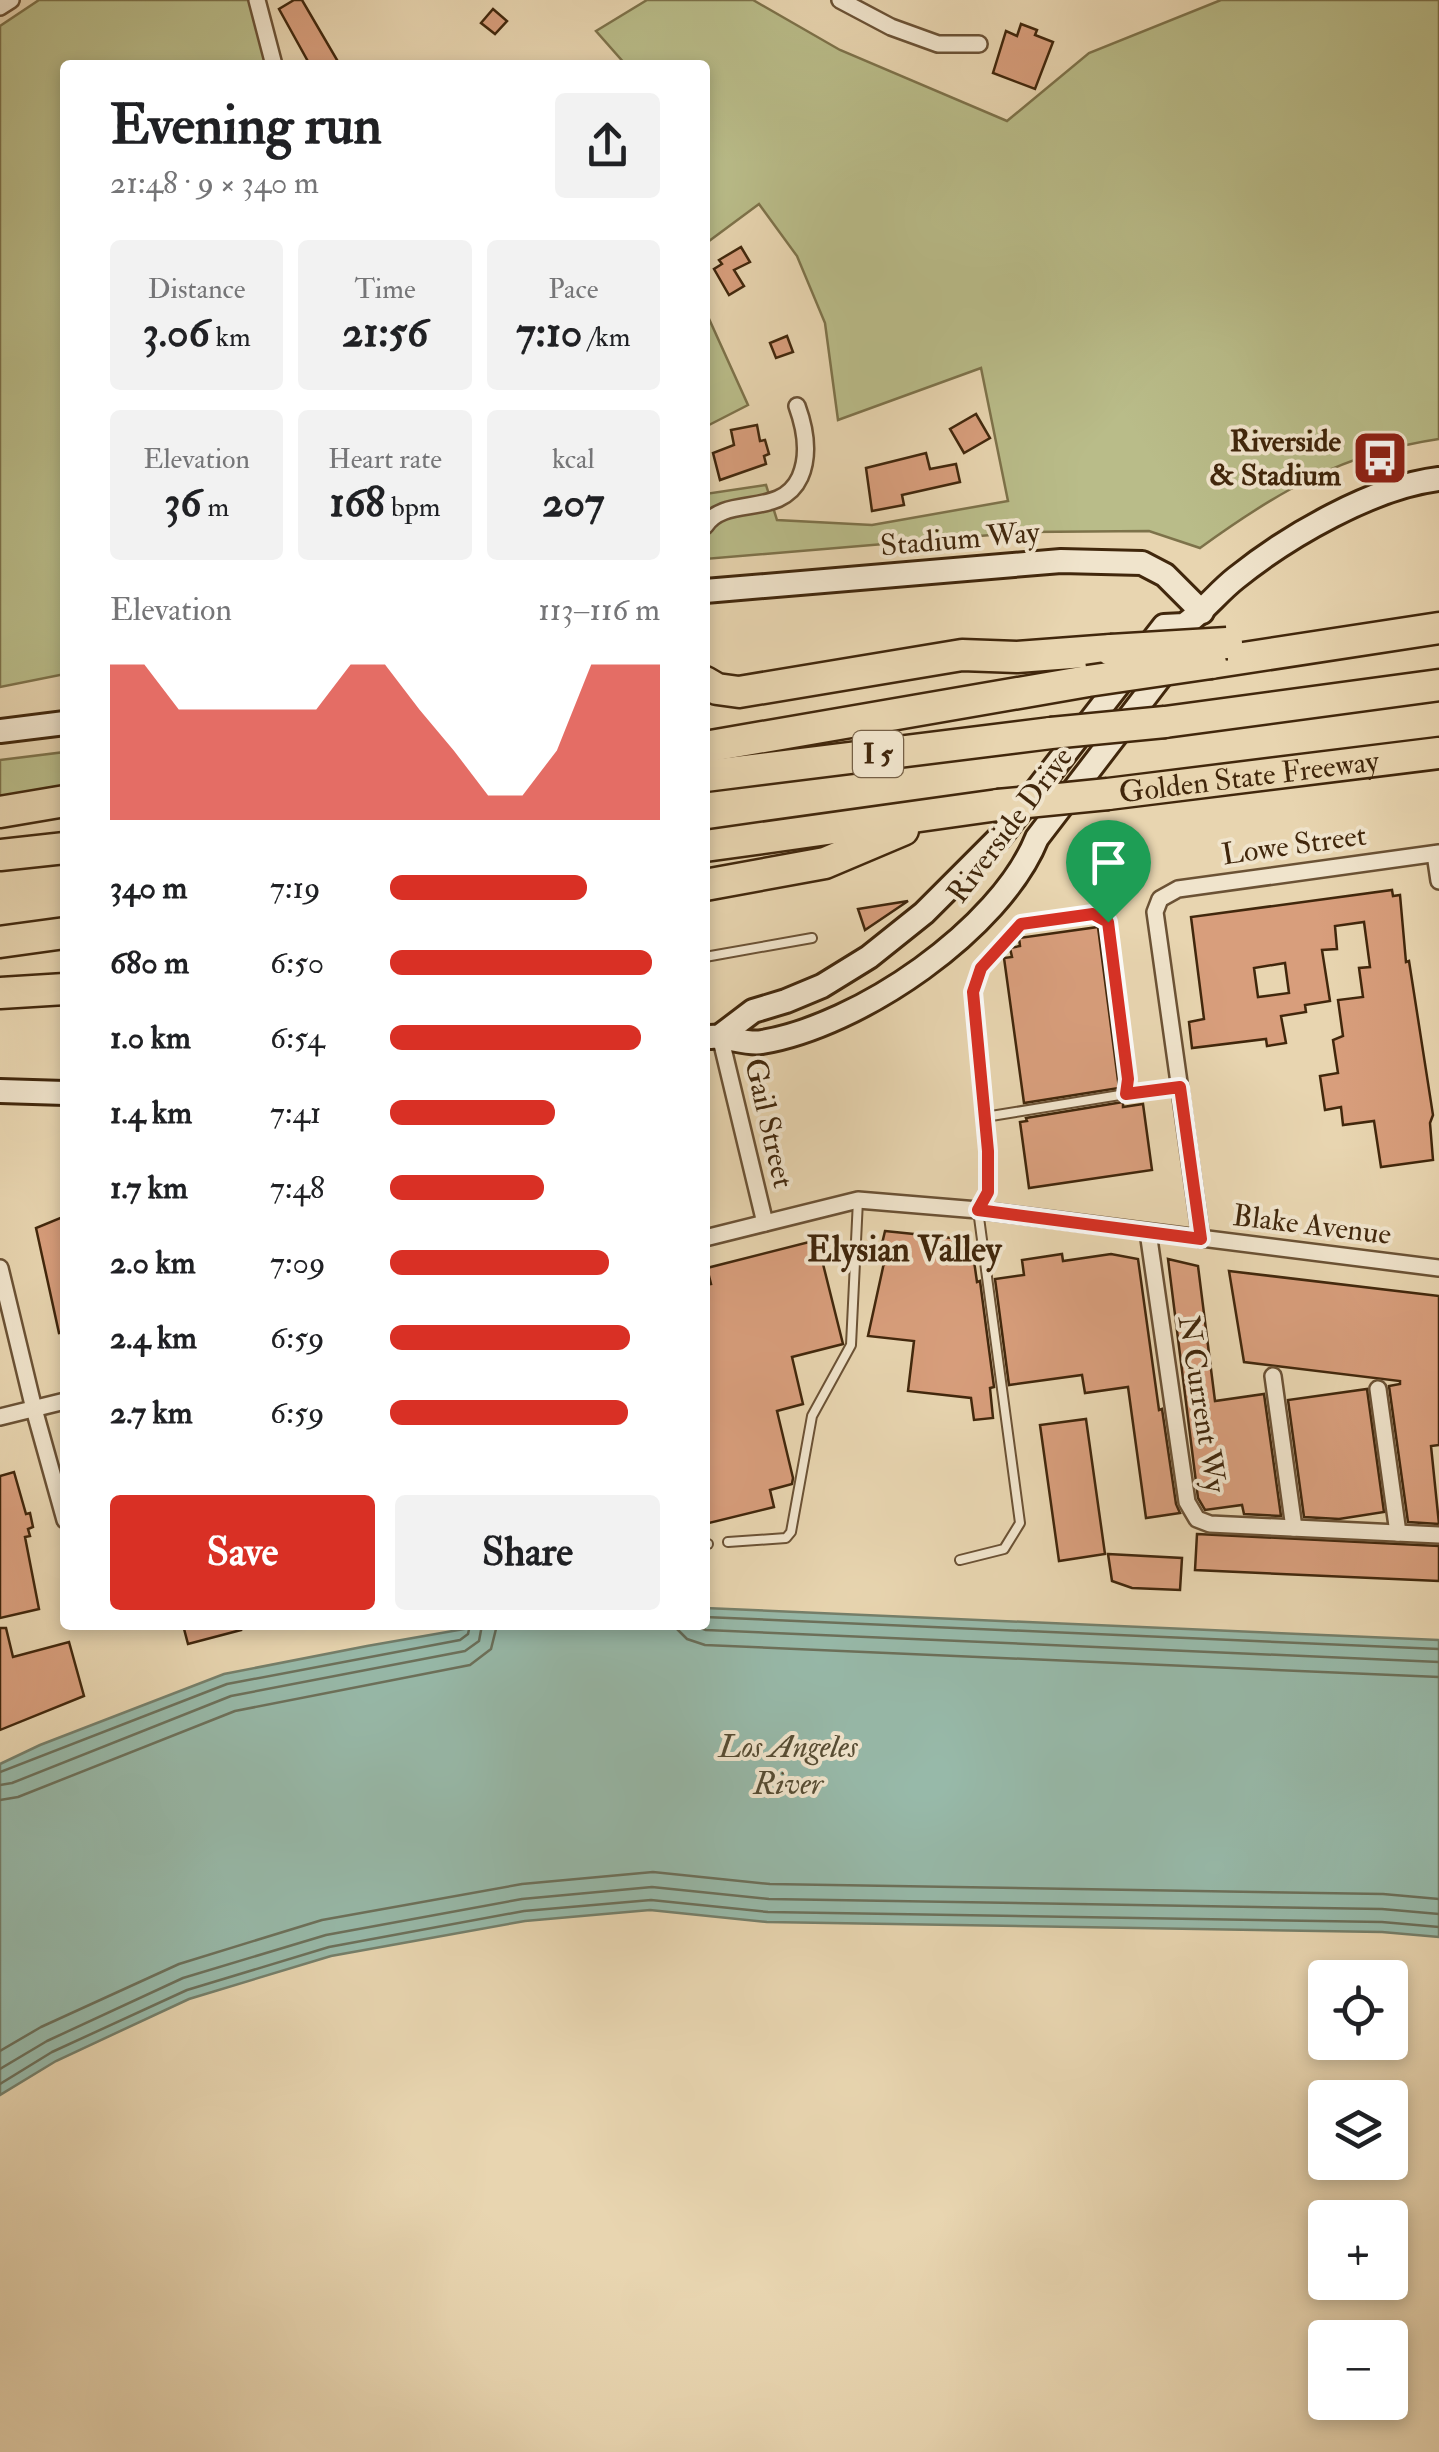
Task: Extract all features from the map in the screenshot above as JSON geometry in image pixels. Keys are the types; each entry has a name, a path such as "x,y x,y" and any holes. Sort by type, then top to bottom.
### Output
{"highway":[{"path":"710,746 1088,682 1219,653 1439,616"},
{"path":"710,685 739,692 962,655 1017,657 1111,650 1219,653 1439,628"},
{"name":"I 5","path":"710,775 1165,722 1439,685"},
{"name":"Golden State Freeway","path":"710,845 998,805 1439,753"},
{"path":"0,812 60,802"},
{"path":"710,884 825,863 941,814"},
{"path":"0,855 60,849"},
{"path":"0,942 60,934"},
{"path":"0,993 60,989"}],"main road":[{"name":"Riverside Drive","path":"712,1036 753,1010 786,1002 822,986 869,958 924,913 1001,836 1164,626 1194,618 1234,579 1322,520 1418,482 1439,480"},
{"name":"Stadium Way","path":"710,591 1045,562 1142,563 1165,575 1194,618"},
{"name":"Riverside Drive","path":"712,1036 757,1044 801,1033 892,989 952,947 1029,859 1037,838 1188,641 1194,618"},
{"path":"0,731 60,724"},
{"path":"0,1090 60,1093"}],"street":[{"path":"0,8 11,0"},
{"path":"257,0 273,60"},
{"path":"840,0 891,27 938,44 979,44"},
{"path":"710,519 786,496 797,484 806,451 797,406"},
{"path":"1437,854 1439,882"},
{"name":"Lowe Street","path":"1180,1087 1155,912 1160,899 1178,889 1437,854"},
{"name":"Gail Street","path":"712,1036 764,1223"},
{"path":"1180,1087 1201,1239"},
{"name":"Blake Avenue","path":"710,1237 858,1200 978,1210 1439,1268"},
{"name":"N Current Wy","path":"1148,1232 1190,1510 1197,1519 1210,1524 1439,1535"},
{"path":"0,1268 60,1502"},
{"path":"1273,1376 1294,1528"},
{"path":"1378,1389 1398,1533"},
{"path":"0,1417 60,1402"}],"lane":[{"path":"960,1560 1004,1549 1020,1524 978,1210 988,1192 973,992 981,968 1021,924 1093,914 1108,922 1128,1079 1126,1094"},
{"path":"710,956 812,938"},
{"path":"985,1117 1180,1087"},
{"path":"728,1542 786,1538 790,1532 812,1416 851,1346 858,1200"}],"green space":[{"path":"39,0 249,0 265,60 60,60 60,675 0,687 0,26"},
{"path":"647,0 753,0 840,50 1007,121 1089,53 1221,0 1439,0 1439,439 1372,454 1312,478 1256,509 1200,548 1149,531 1027,532 710,559 710,493 766,485 777,520 872,525 1008,501 981,368 838,420 825,323 797,256 759,204 710,240 710,60 622,60 596,31"},
{"path":"710,321 748,405 710,424"},
{"path":"60,753 60,791 0,800 0,760"}],"water":[{"name":"Los Angeles River","path":"710,1608 1439,1640 1439,1937 1382,1932 767,1922 650,1910 525,1921 331,1956 189,1999 56,2061 0,2095 0,1764 224,1674 458,1630 710,1630"}],"building":[{"path":"302,0 337,60 307,60 279,9"},
{"path":"493,9 507,21 495,34 481,23"},
{"path":"1021,24 1053,42 1035,89 993,73 1006,31 1017,36"},
{"path":"741,247 750,262 734,270 744,286 729,295 714,269 722,264 719,260"},
{"path":"787,336 793,352 776,358 770,343"},
{"path":"976,414 990,438 964,453 950,429"},
{"path":"757,425 760,441 765,440 769,454 764,456 766,464 720,480 713,453 734,445 731,430"},
{"path":"926,453 930,469 956,464 960,482 902,495 904,505 872,511 866,468"},
{"path":"1392,890 1393,896 1400,895 1406,962 1409,961 1433,1115 1433,1160 1381,1167 1374,1121 1343,1125 1341,1107 1325,1110 1320,1076 1338,1073 1333,1040 1343,1036 1338,1000 1363,997 1359,968 1370,967 1364,922 1335,926 1337,949 1322,950 1330,1001 1305,1005 1306,1012 1281,1016 1286,1043 1267,1046 1266,1039 1192,1048 1189,1022 1204,1019 1191,917","holes":["1285,963 1289,993 1258,997 1254,968"]},
{"path":"908,901 865,930 858,909"},
{"path":"1098,927 1119,1088 1024,1103 1004,958 1012,957 1010,948 1020,946 1019,938"},
{"path":"1123,1102 1123,1107 1143,1104 1152,1170 1029,1188 1020,1122"},
{"path":"60,1218 60,1333 59,1333 36,1228"},
{"path":"885,1231 971,1240 994,1387 990,1388 993,1418 974,1420 971,1398 908,1391 914,1341 868,1336 887,1249 881,1248"},
{"path":"817,1240 843,1344 792,1357 803,1404 777,1411 792,1484 770,1490 774,1507 710,1523 711,1284 710,1267"},
{"path":"1062,1254 1063,1261 1111,1254 1138,1259 1159,1410 1162,1409 1180,1513 1146,1518 1128,1387 1085,1393 1082,1375 1009,1385 995,1279 1024,1275 1022,1260"},
{"path":"1168,1259 1198,1266 1215,1401 1264,1394 1281,1516 1244,1514 1242,1505 1205,1510 1198,1498"},
{"path":"1229,1271 1439,1296 1439,1445 1431,1446 1439,1524 1408,1522 1389,1386 1400,1381 1244,1362"},
{"path":"1367,1389 1384,1512 1339,1519 1304,1517 1288,1400"},
{"path":"1086,1419 1105,1554 1059,1561 1040,1425"},
{"path":"14,1472 33,1527 28,1529 30,1536 25,1537 39,1609 0,1618 0,1476"},
{"path":"1197,1534 1439,1546 1439,1581 1195,1570"},
{"path":"1108,1554 1182,1558 1180,1590 1132,1588 1112,1581"},
{"path":"0,1628 6,1628 13,1657 69,1642 84,1696 0,1730"},
{"path":"184,1630 241,1630 188,1644"}],"place":[{"name":"Riverside & Stadium","path":"1380,458"}],"district":[{"name":"Elysian Valley","path":"904,1250"}],"route":[{"path":"1093,914 1108,922 1128,1079 1126,1094 1180,1087 1201,1239 978,1210 988,1192 988,1151 973,992 981,968 1021,924 1093,914"}]}
